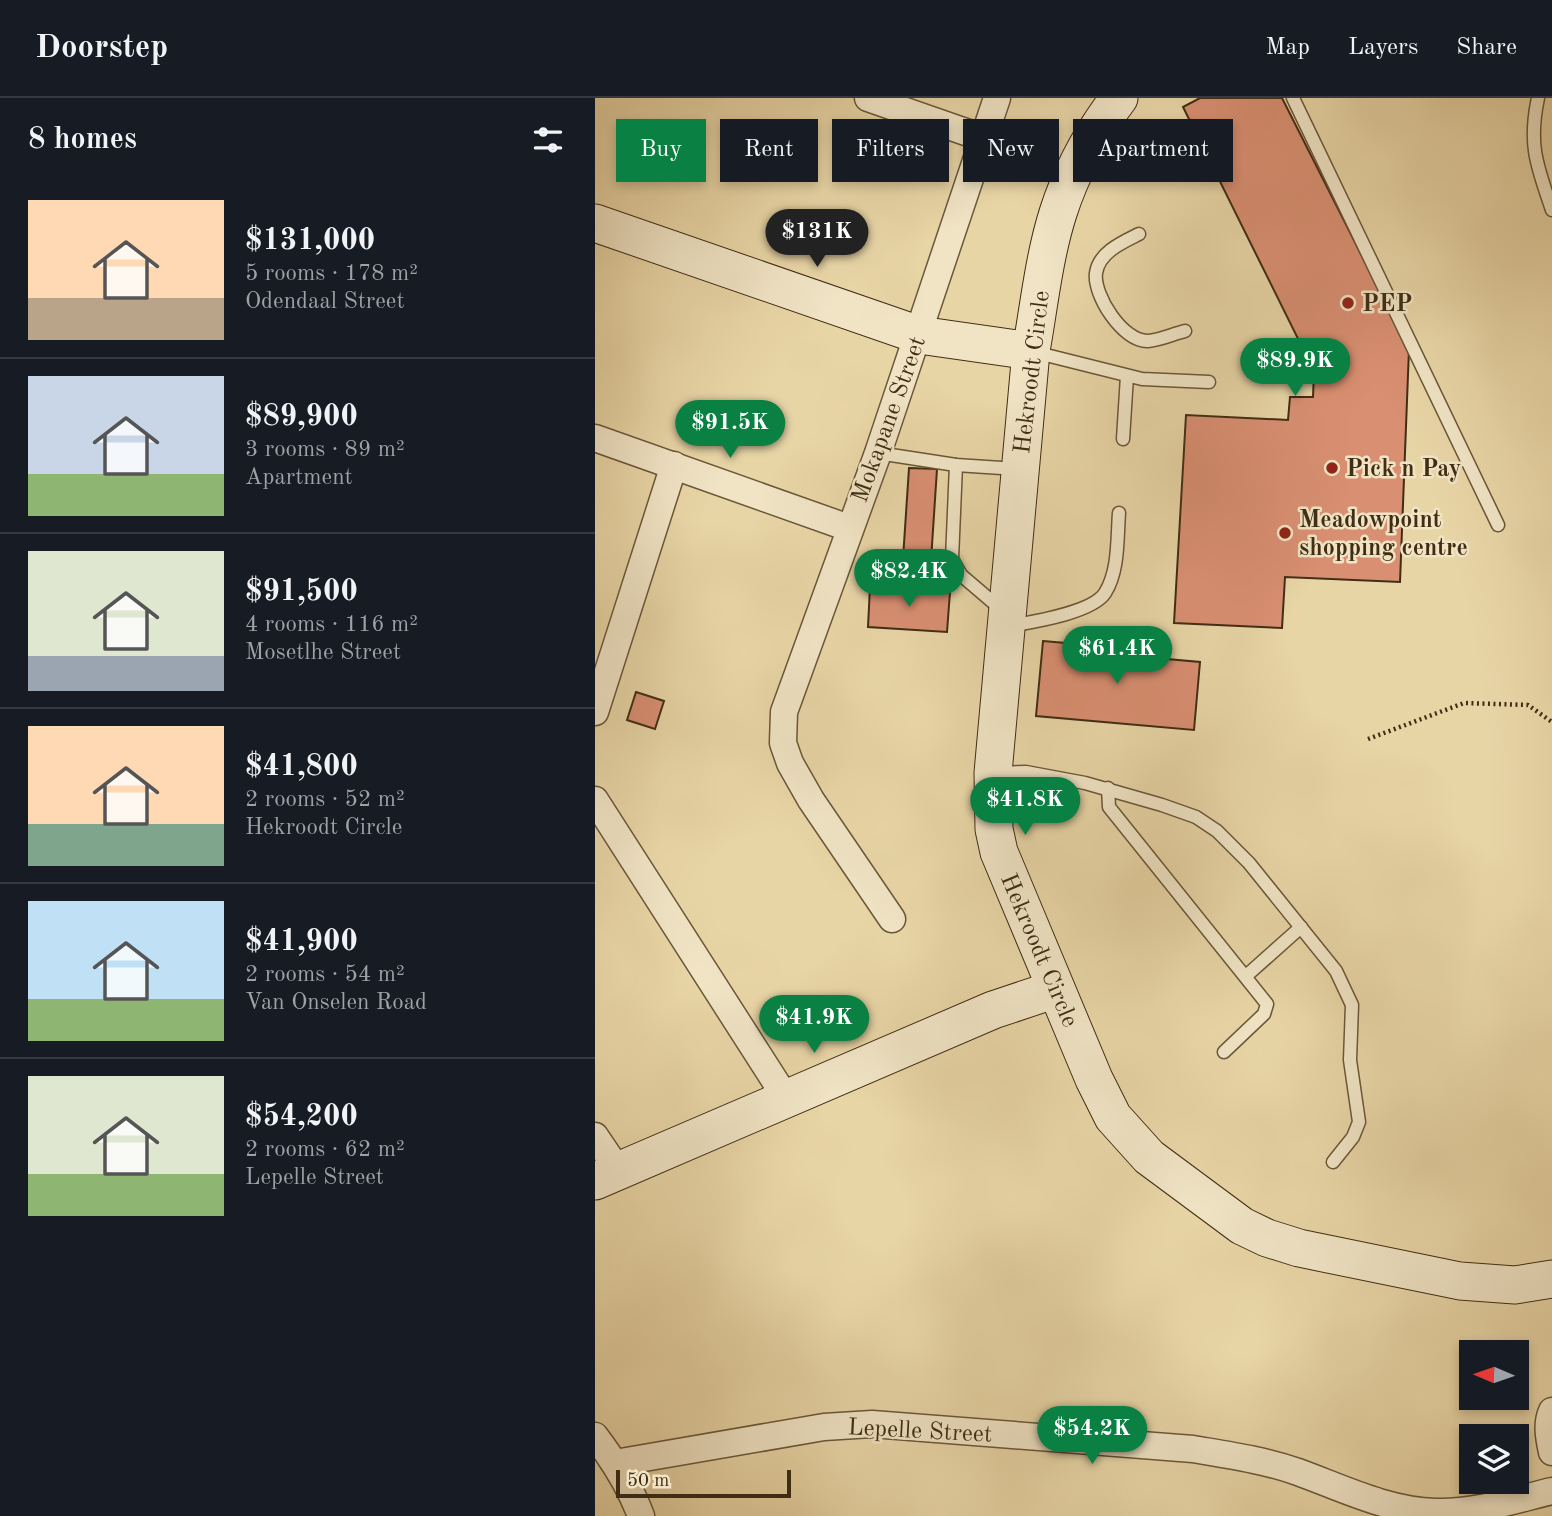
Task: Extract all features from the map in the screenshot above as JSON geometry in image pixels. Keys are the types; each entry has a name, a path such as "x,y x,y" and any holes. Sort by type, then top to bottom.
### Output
{"street":[{"path":"869,98 963,131"},
{"name":"Mokapane Street","path":"989,119 997,98"},
{"name":"Hekroodt Circle","path":"1119,98 1100,123 1058,212 1042,282 1031,351 993,773 993,812 999,852 1094,1079 1113,1117 1149,1157 1242,1226 1267,1238 1299,1248 1461,1280 1514,1284 1552,1279"},
{"name":"Mokapane Street","path":"892,919 811,800 790,764 783,743 785,712 919,335 968,182"},
{"path":"595,223 919,335 1031,351"},
{"path":"595,438 849,528"},
{"path":"595,712 674,466"},
{"path":"595,800 786,1098"},
{"path":"595,1136 606,1175 993,1010 1056,989"},
{"name":"Lepelle Street","path":"615,1462 824,1427 872,1424 1193,1449 1226,1454 1294,1471 1381,1503 1436,1512 1468,1510 1552,1491"},
{"path":"595,1436 615,1462 641,1516"}],"lane":[{"path":"1293,98 1499,525"},
{"path":"1538,98 1533,150 1552,210"},
{"path":"1139,233 1111,249 1096,272 1097,285 1112,317 1124,333 1147,341 1185,331"},
{"path":"1031,351 1160,382 1209,382"},
{"path":"1123,439 1127,376"},
{"path":"878,453 956,464 1019,469"},
{"path":"956,464 952,559 961,575 1005,620 1083,609 1104,595 1115,568 1119,513"},
{"path":"993,773 1026,772 1108,788 1196,817 1217,831 1249,863 1336,971 1352,1005 1350,1059 1359,1122 1353,1137 1333,1162"},
{"path":"1108,788 1109,807 1264,998 1267,1009 1224,1052"},
{"path":"1246,976 1301,927"}],"path":[{"path":"1368,739 1464,703 1528,705 1552,722"}],"building":[{"path":"1200,98 1282,98 1409,349 1400,582 1285,577 1282,628 1174,623 1186,415 1288,420 1290,397 1313,397 1314,371 1220,182 1233,182 1233,119 1189,119 1183,107"},
{"path":"909,468 937,469 929,591 901,589"},
{"path":"870,587 950,592 947,632 868,627"},
{"path":"1043,641 1157,651 1156,658 1200,662 1194,730 1036,716"},
{"path":"636,692 664,701 655,729 627,720"}],"place":[{"name":"PEP","path":"1348,303"},
{"name":"Pick n Pay","path":"1332,468"},
{"name":"Meadowpoint shopping centre","path":"1285,533"}]}
